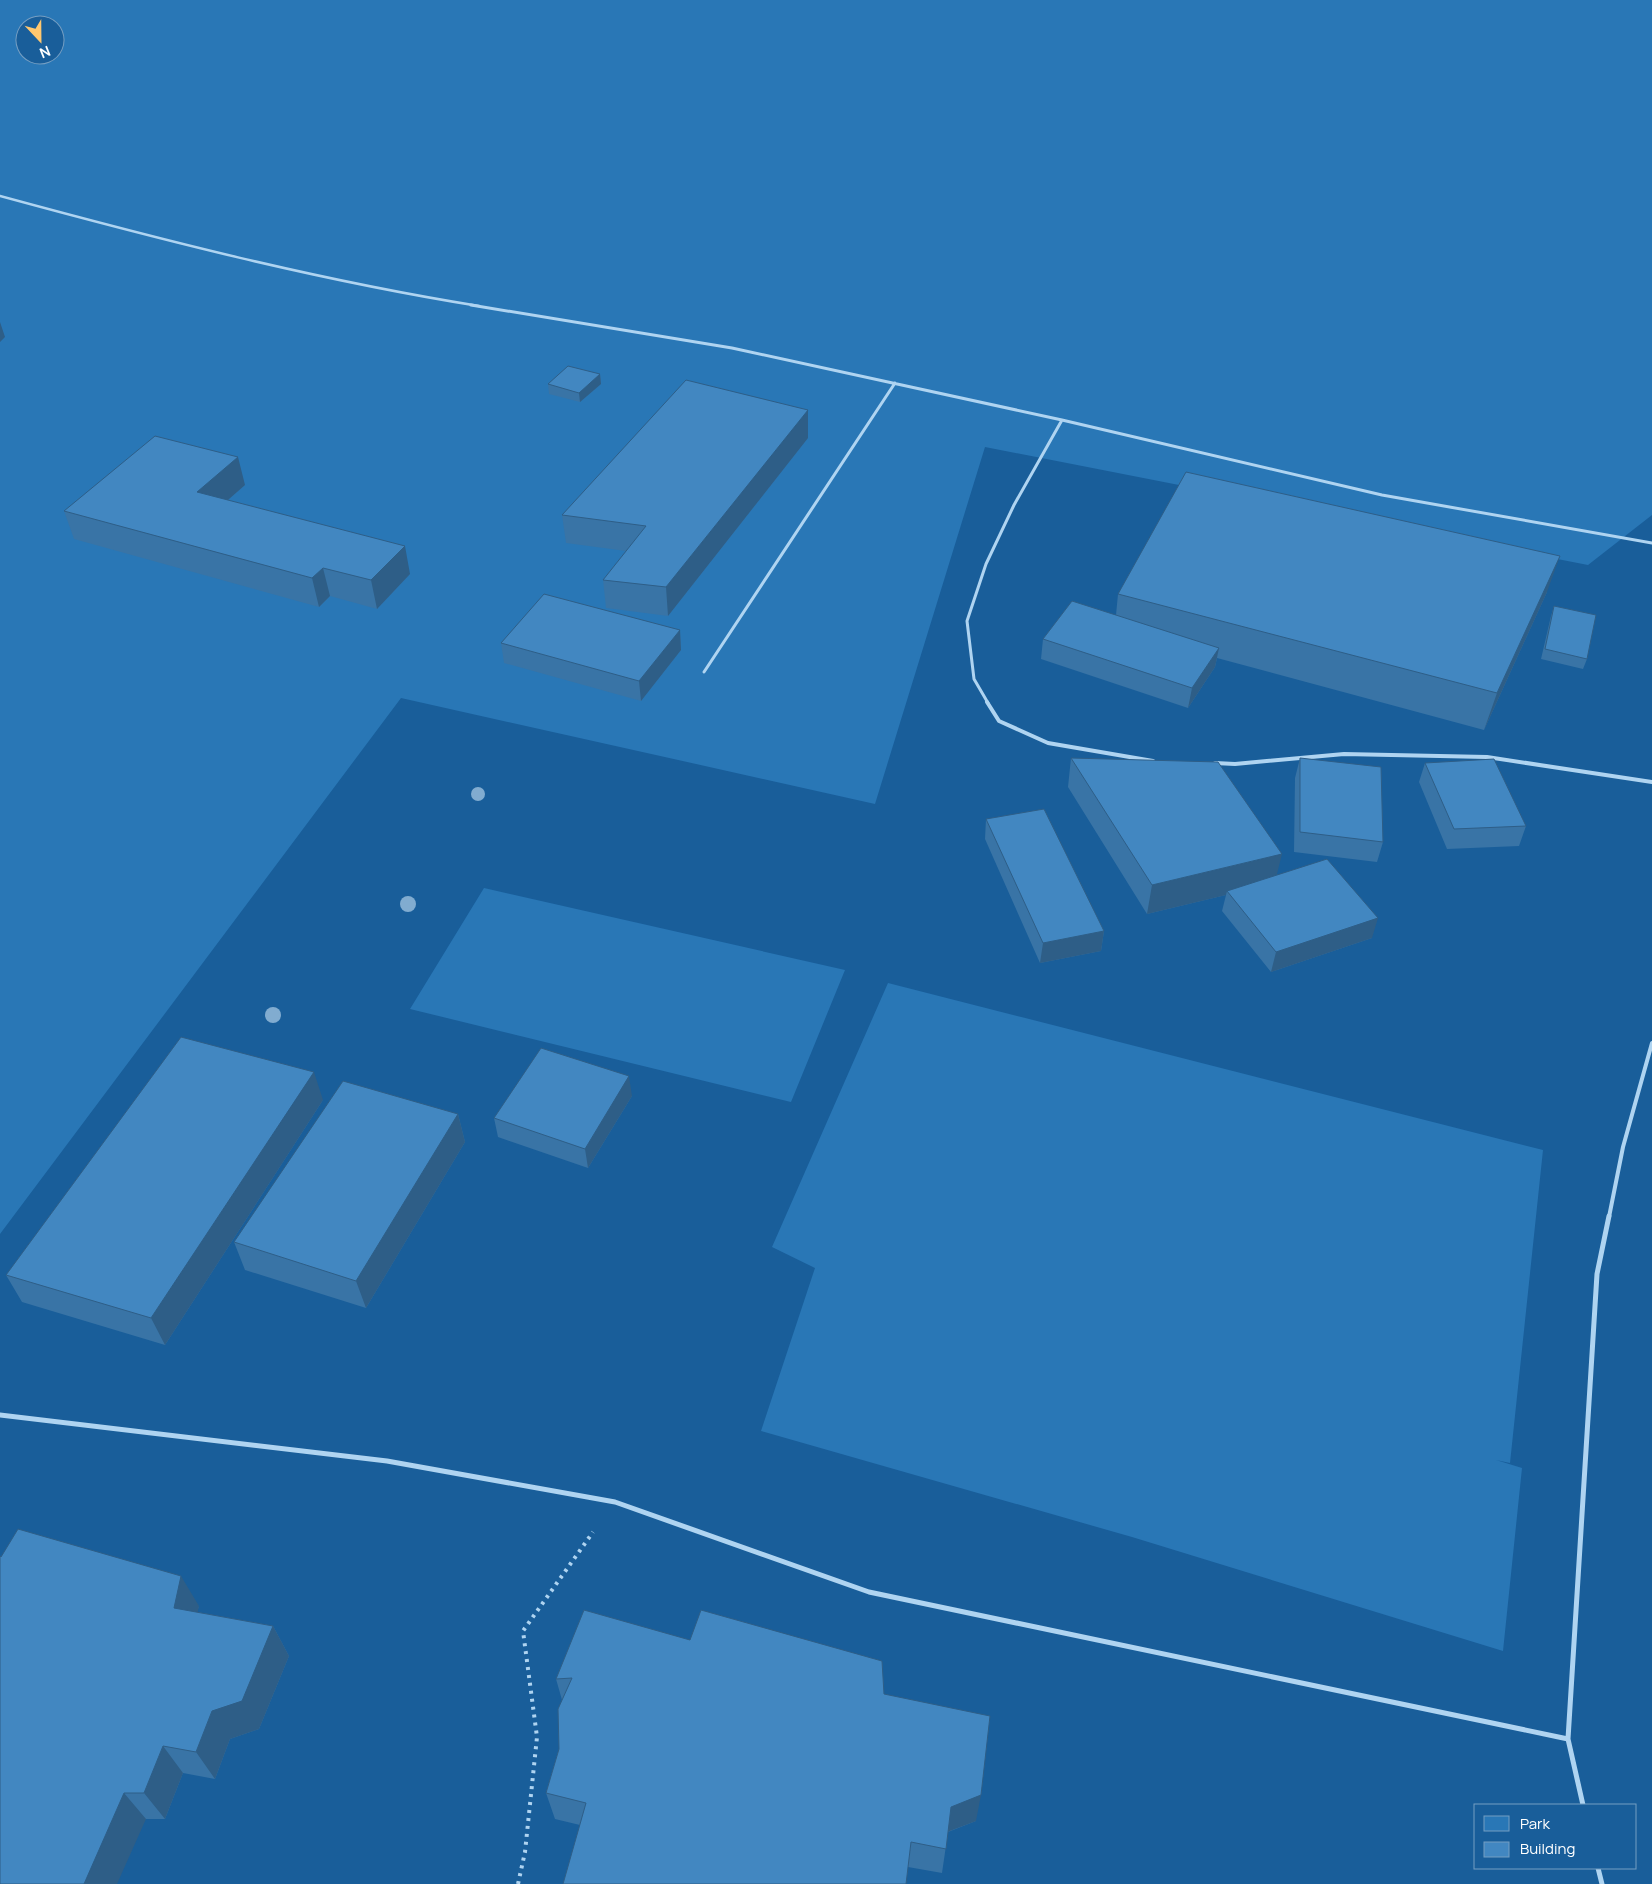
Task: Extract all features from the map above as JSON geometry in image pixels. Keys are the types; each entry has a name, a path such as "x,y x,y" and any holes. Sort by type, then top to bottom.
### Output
{"lane":[{"path":"0,196 162,240 410,295 732,348 1062,420 1382,495 1652,543"},
{"path":"704,672 895,383"},
{"path":"1062,420 1014,505 986,564 967,621 974,679 999,721 1015,729 1048,743 1159,762"},
{"path":"1206,763 1235,764 1344,754 1487,757 1652,782"},
{"path":"1583,1804 1568,1739 1597,1274 1623,1147 1652,1043"},
{"path":"0,1415 388,1461 615,1502 869,1592 1568,1739"},
{"path":"1598,1869 1602,1884"}],"path":[{"path":"518,1884 525,1852 537,1737 523,1631 615,1502"}],"green space":[{"path":"0,0 1652,0 1652,515 1588,565 985,447 875,804 401,698 0,1234"},
{"path":"484,888 845,970 791,1102 410,1009"},
{"path":"888,983 1543,1150 1510,1463 1496,1460 1522,1468 1503,1651 1132,1537 761,1431 815,1268 772,1247"}],"building":[{"path":"568,366 600,374 579,393 548,384"},
{"path":"686,380 808,410 666,587 603,580 646,526 562,515"},
{"path":"155,436 238,457 197,492 405,546 371,580 323,568 312,578 64,511"},
{"path":"1186,472 1560,556 1497,693 1118,594"},
{"path":"544,594 680,630 639,681 501,643"},
{"path":"1072,601 1219,648 1192,688 1043,639"},
{"path":"1554,606 1596,615 1587,659 1545,649"},
{"path":"1071,758 1218,762 1282,854 1152,885"},
{"path":"1300,758 1381,767 1383,842 1300,832"},
{"path":"1494,759 1526,826 1454,829 1425,763"},
{"path":"1044,809 1104,931 1043,943 986,819"},
{"path":"1327,859 1378,918 1276,952 1227,891"},
{"path":"181,1037 314,1072 151,1318 6,1275"},
{"path":"541,1048 629,1076 585,1149 494,1118"},
{"path":"343,1081 458,1114 356,1281 234,1242"},
{"path":"18,1529 181,1576 174,1608 273,1626 242,1701 212,1711 196,1752 163,1746 144,1793 124,1793 84,1884 0,1884 0,1556"},
{"path":"584,1610 690,1640 701,1610 882,1661 884,1694 990,1716 981,1795 951,1807 946,1849 911,1842 906,1884 563,1884 586,1803 546,1793 559,1749 558,1709 572,1678 556,1679"}]}
